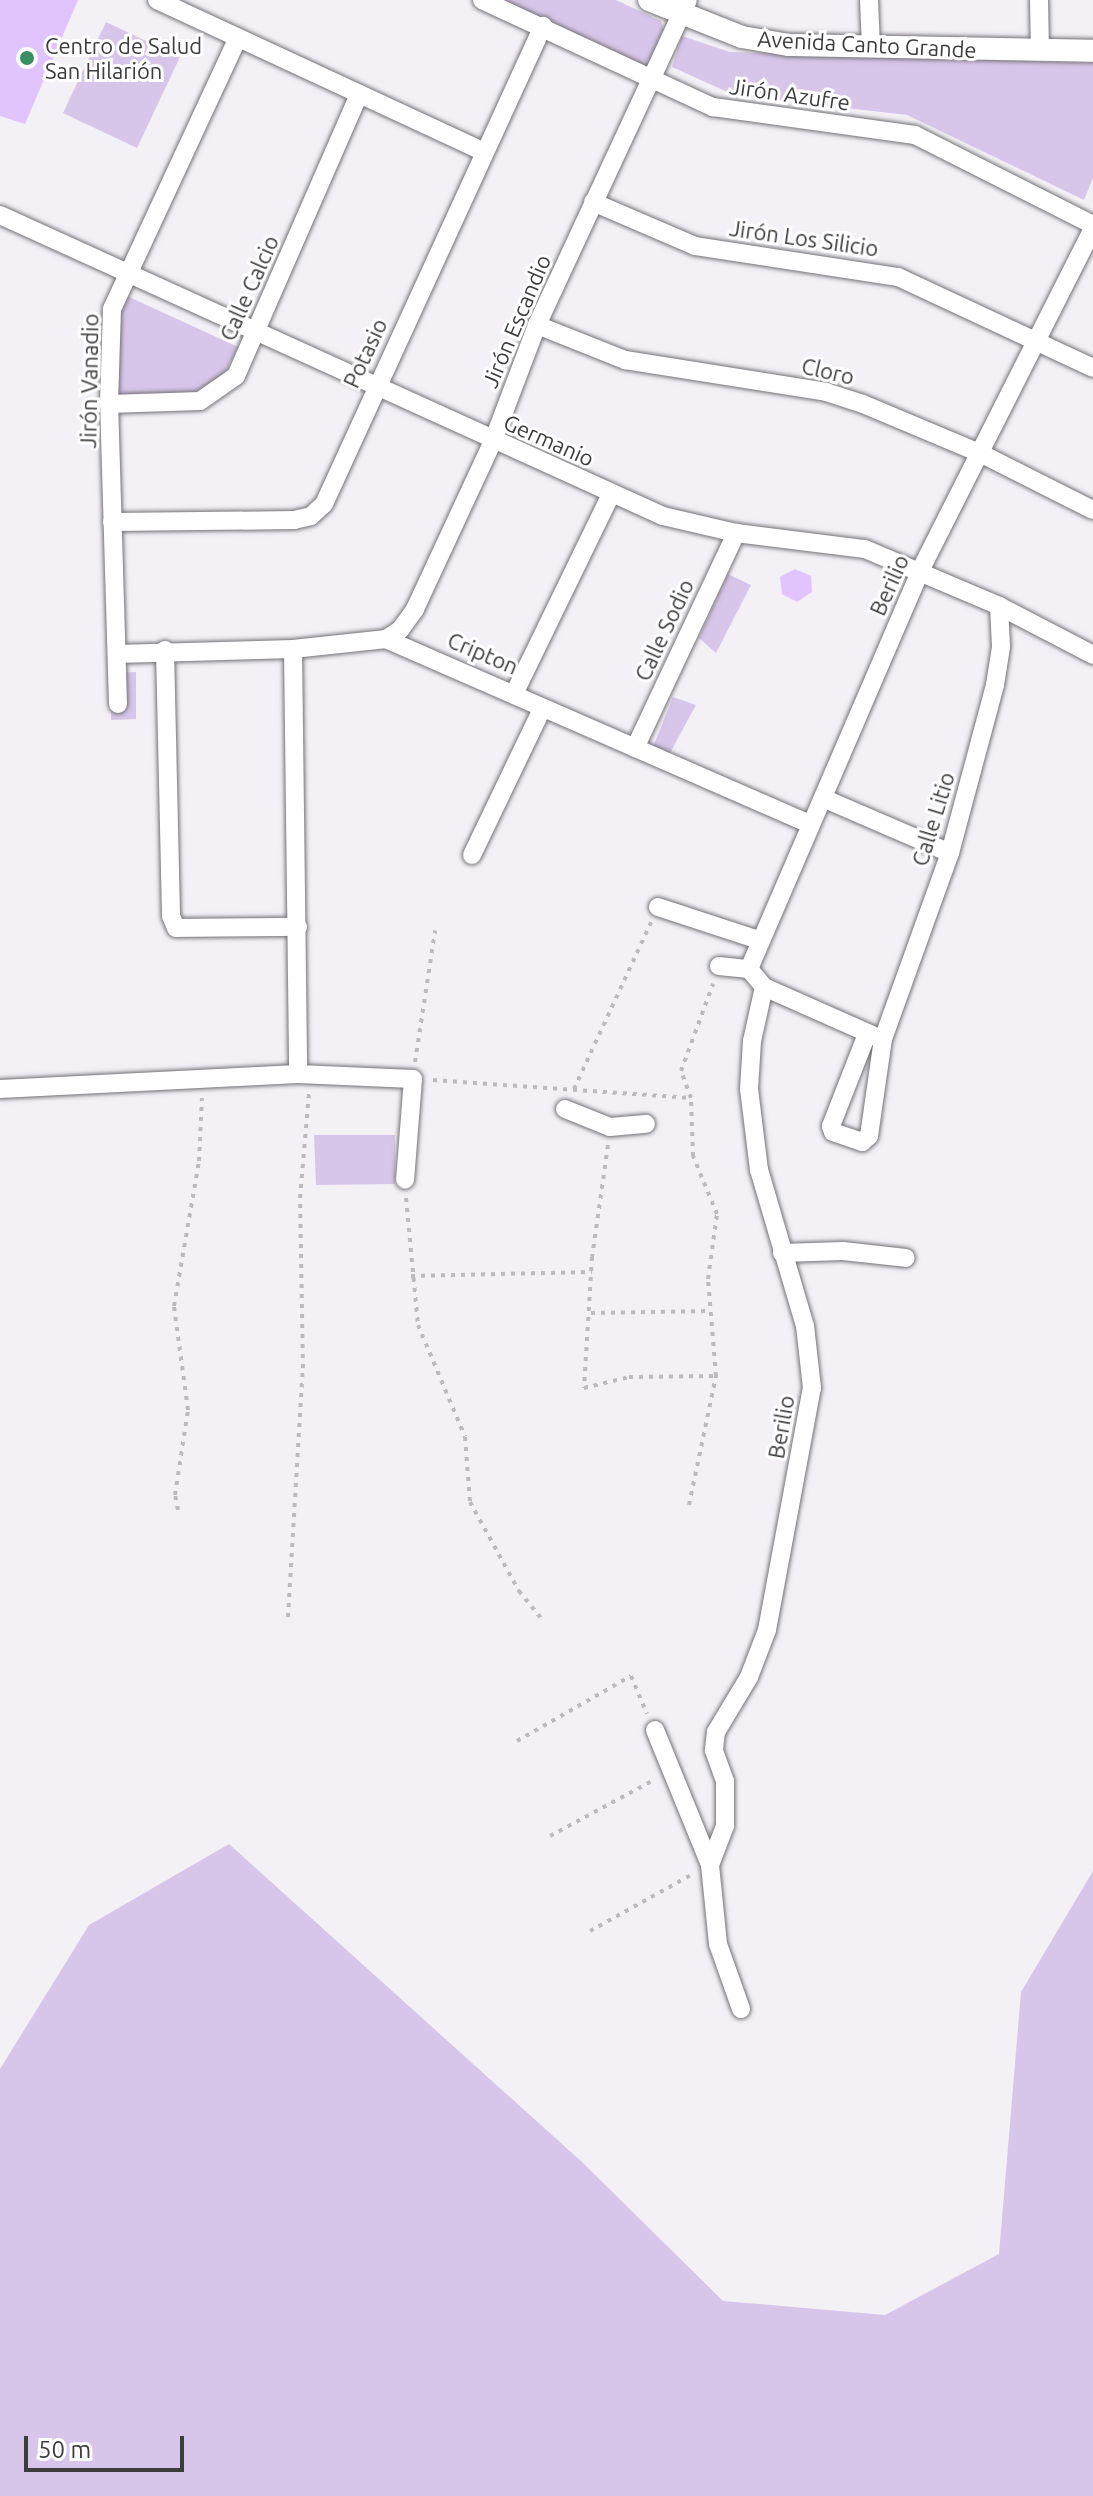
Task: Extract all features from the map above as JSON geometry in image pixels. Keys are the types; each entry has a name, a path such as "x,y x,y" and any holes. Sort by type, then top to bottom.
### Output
{"street":[{"path":"157,0 484,152"},
{"name":"Jirón Azufre","path":"482,0 740,114 915,135 1093,227"},
{"name":"Avenida Canto Grande","path":"649,0 686,8 742,37 871,48 1093,51"},
{"path":"869,0 871,48"},
{"path":"1039,0 1040,51"},
{"name":"Jirón Escandio","path":"386,639 400,630 415,609 493,441 537,325 686,8"},
{"name":"Potasio","path":"112,522 311,516 324,504 543,26"},
{"name":"Jirón Vanadio","path":"118,704 109,404 112,309 125,275 238,38"},
{"name":"Calle Calcio","path":"109,404 200,401 217,394 236,376 359,94"},
{"name":"Jirón Los Silicio","path":"593,202 695,246 898,277 1039,340 1093,368"},
{"name":"Germanio","path":"0,215 125,275 663,516 736,533 833,542 920,571 999,606 1093,655"},
{"name":"Berilio","path":"749,969 807,823 823,798 920,571 982,454 1093,227"},
{"name":"Cloro","path":"537,325 662,369 826,392 982,454 1093,510"},
{"path":"515,692 611,494"},
{"name":"Calle Sodio","path":"635,748 736,533"},
{"name":"Calle Litio","path":"875,1036 950,853 995,685 1001,646 999,606"},
{"name":"Cripton","path":"117,654 165,650 293,649 386,639 515,692 542,709 807,823"},
{"path":"293,649 304,1074"},
{"path":"165,650 171,916 176,928 298,927"},
{"path":"472,855 542,709"},
{"path":"823,798 950,853"},
{"path":"658,907 759,940"},
{"path":"719,966 749,969 764,987 875,1036"},
{"name":"Berilio","path":"710,1865 725,1826 725,1781 714,1750 716,1732 749,1677 767,1630 812,1388 805,1326 759,1170 749,1089 752,1041 764,987"},
{"path":"875,1036 869,1136 862,1142 833,1132 831,1126 875,1036"},
{"path":"0,1089 304,1074 413,1079 405,1180"},
{"path":"565,1109 610,1127 646,1124"},
{"path":"782,1253 843,1251 906,1258"},
{"path":"655,1730 710,1865 718,1944 741,2009"}],"path":[{"path":"565,1109 658,907"},
{"path":"435,931 413,1079 691,1098"},
{"path":"689,1505 716,1376 708,1279 717,1214 693,1156 691,1098 681,1071 719,966"},
{"path":"288,1617 303,1368 300,1198 304,1074"},
{"path":"178,1510 175,1495 188,1410 174,1306 199,1161 202,1080"},
{"path":"610,1127 592,1272 584,1388 629,1377 716,1376"},
{"path":"405,1180 411,1276 418,1325 465,1437 470,1502 519,1591 544,1622"},
{"path":"411,1276 592,1272"},
{"path":"591,1313 710,1311"},
{"path":"517,1741 631,1676 655,1730"},
{"path":"550,1836 670,1771"},
{"path":"590,1931 710,1865"}],"shaded area":[{"path":"492,0 616,0 661,21 664,29 648,65 640,70"},
{"path":"106,22 180,57 137,148 63,113"},
{"path":"682,36 730,52 1093,63 1093,178 1084,200 907,115 734,95 672,67"},
{"path":"127,296 238,347 219,384 205,392 104,401 112,309"},
{"path":"728,574 751,585 716,653 699,638"},
{"path":"136,672 136,719 111,720 111,673"},
{"path":"673,697 696,705 670,753 653,747"},
{"path":"314,1135 395,1135 395,1184 316,1185"},
{"path":"229,1844 582,2162 723,2301 885,2315 999,2254 1021,1992 1093,1871 1093,2496 0,2496 0,2069 89,1925"}],"building":[{"name":"Centro de Salud San Hilarión","path":"0,0 78,0 25,124 0,116"},
{"path":"795,569 811,576 812,592 797,602 782,594 780,577"}],"place":[{"name":"Centro de Salud San Hilarión","path":"27,58"}]}
